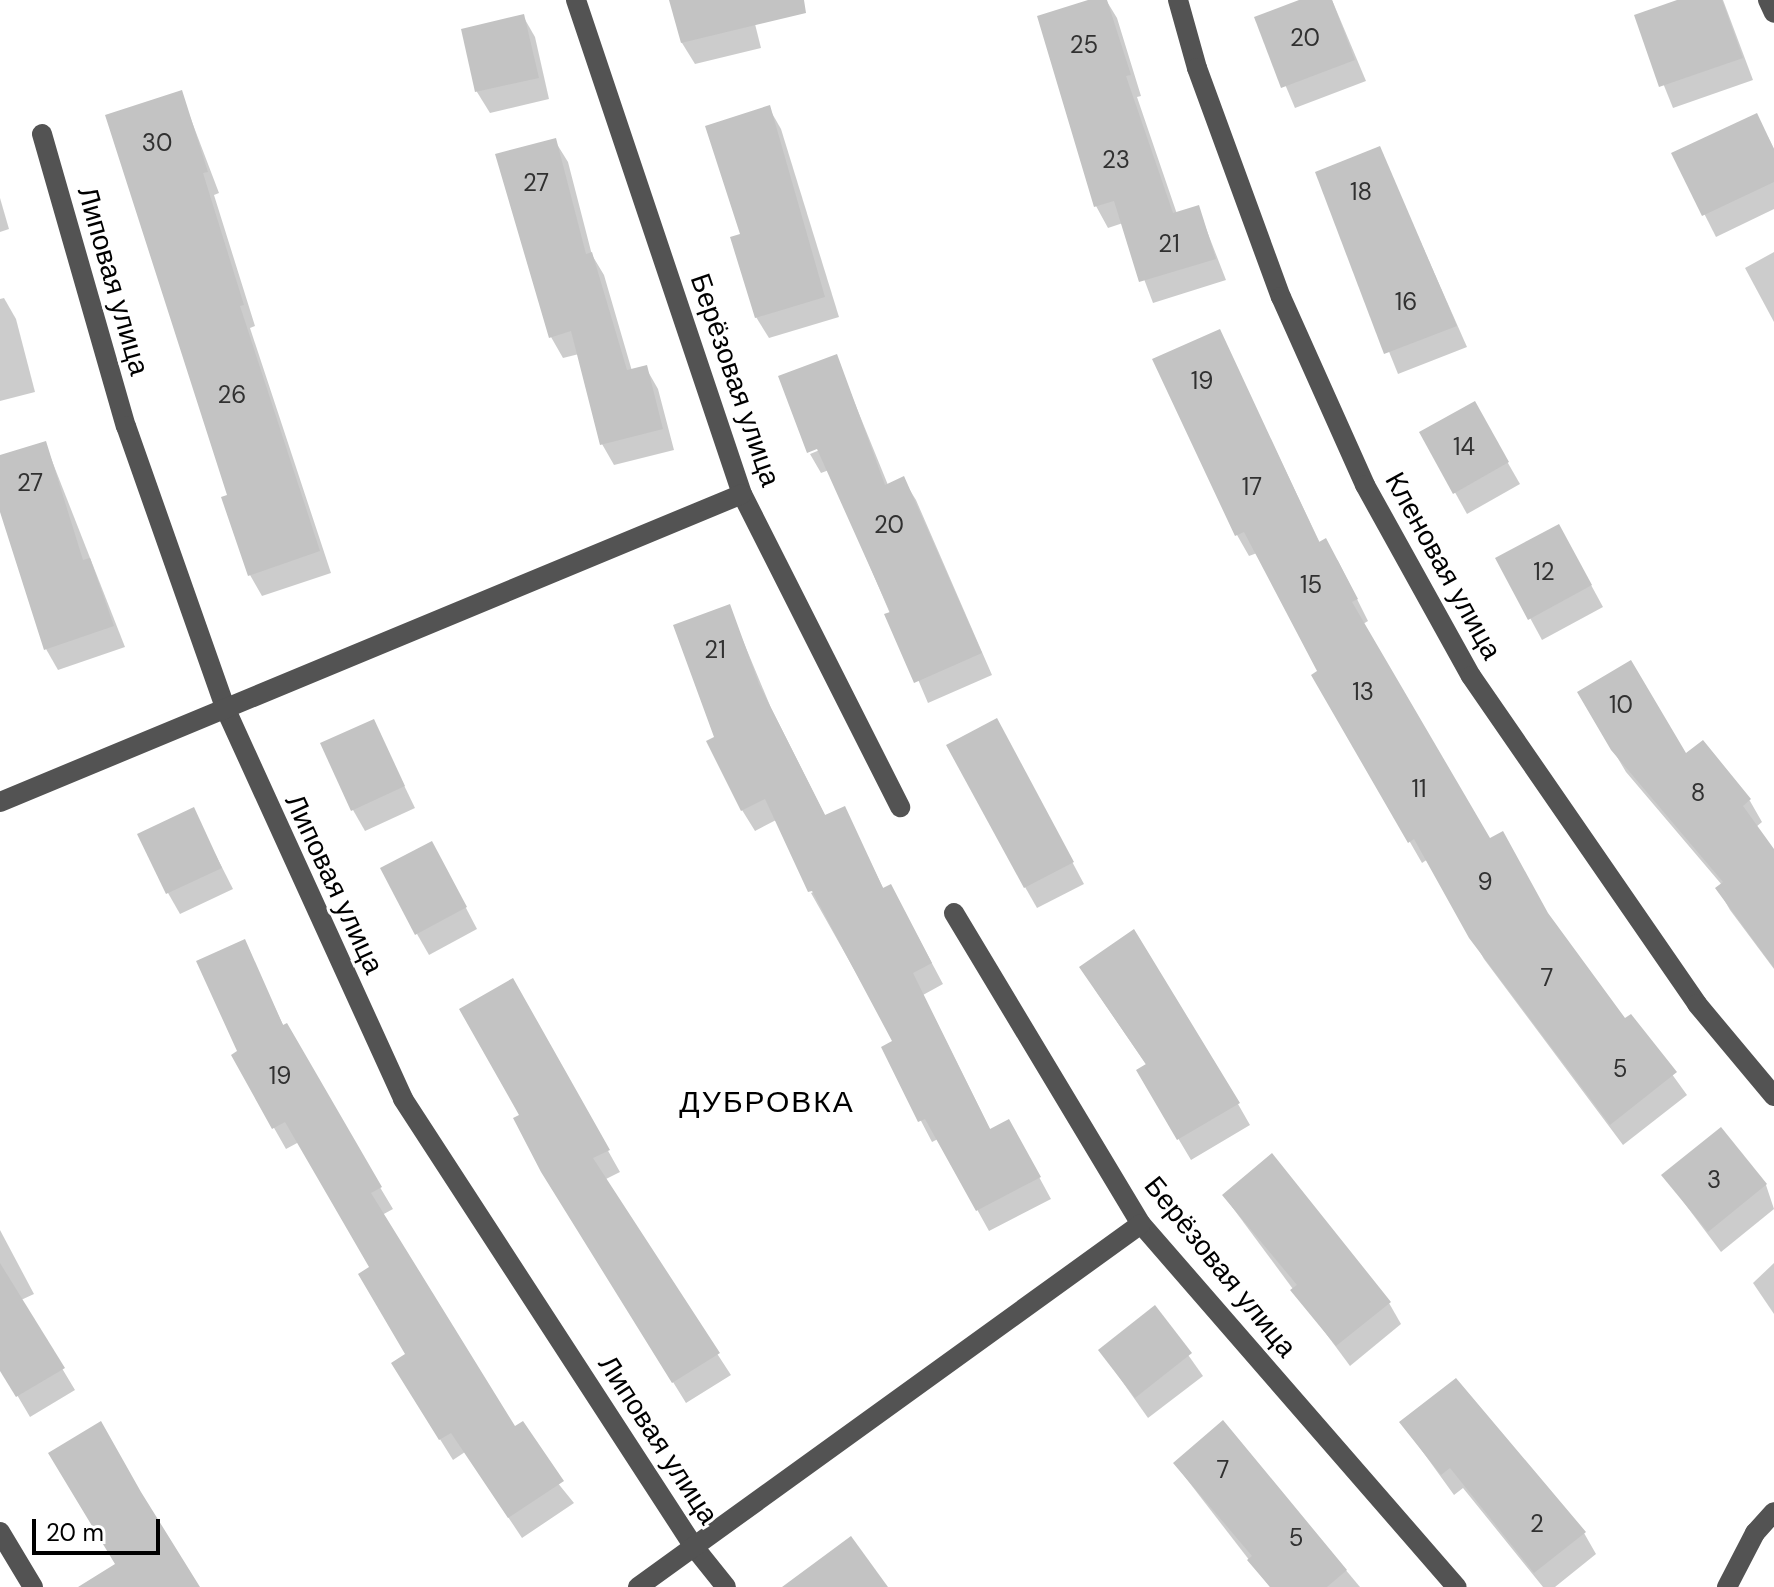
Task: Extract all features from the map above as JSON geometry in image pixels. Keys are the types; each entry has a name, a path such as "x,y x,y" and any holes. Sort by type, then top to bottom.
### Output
{"street":[{"name":"Берёзовая улица","path":"576,0 742,494 900,807"},
{"name":"Кленовая улица","path":"1178,0 1197,68 1281,297 1365,485 1471,676 1697,1004 1774,1096"},
{"path":"1768,0 1774,13"},
{"name":"Липовая улица","path":"42,134 126,426 226,710 403,1099 694,1547 726,1587"},
{"path":"0,802 226,710 312,669 742,494"},
{"name":"Берёзовая улица","path":"954,913 1141,1224 1456,1587"},
{"path":"638,1587 1141,1224"},
{"path":"1727,1587 1755,1533 1774,1512"},
{"path":"0,1532 33,1587"}],"building":[{"path":"669,0 804,0 806,13 681,43"},
{"path":"1088,0 1107,0 1131,75 1126,76 1173,213 1199,205 1216,259 1139,282 1114,201 1094,207 1037,16"},
{"path":"1299,0 1332,0 1355,60 1281,88 1254,17"},
{"path":"1677,0 1722,0 1743,58 1659,87 1634,15"},
{"path":"524,14 539,78 475,92 461,29"},
{"path":"182,90 208,172 203,173 244,305 240,306 320,551 248,576 221,497 227,495 105,115"},
{"path":"770,105 825,297 755,318 730,237 740,234 705,126"},
{"path":"1757,113 1774,149 1774,182 1702,216 1671,153"},
{"path":"556,138 586,254 592,252 627,370 647,365 663,429 600,445 571,331 549,338 495,154"},
{"path":"1380,146 1457,326 1384,354 1315,172"},
{"path":"1220,329 1319,542 1326,538 1358,599 1352,602 1490,838 1503,831 1548,913 1625,1018 1631,1014 1677,1072 1610,1125 1469,938 1414,839 1408,843 1311,675 1317,671 1244,532 1235,536 1152,359"},
{"path":"837,354 885,485 904,476 982,653 914,683 884,614 890,612 817,449 807,453 778,376"},
{"path":"1475,401 1509,462 1453,494 1419,432"},
{"path":"46,441 83,560 90,558 114,626 44,650 0,512 0,455"},
{"path":"1559,524 1592,585 1528,620 1495,558"},
{"path":"730,604 759,684 825,815 845,806 883,888 891,884 932,963 913,973 990,1129 1009,1119 1041,1177 976,1211 925,1119 918,1122 881,1047 892,1041 812,891 808,892 765,799 741,811 706,741 714,737 673,625"},
{"path":"1631,660 1686,753 1703,740 1751,799 1743,806 1774,849 1774,968 1715,888 1723,882 1611,750 1577,692"},
{"path":"997,718 1074,862 1024,888 946,745"},
{"path":"374,719 405,786 351,811 320,743"},
{"path":"194,807 222,868 166,894 137,834"},
{"path":"432,841 467,907 415,935 380,868"},
{"path":"1134,929 1240,1103 1177,1140 1136,1070 1146,1064 1079,967"},
{"path":"245,939 283,1025 287,1023 382,1187 371,1193 515,1426 523,1421 564,1481 508,1518 451,1433 439,1440 391,1363 405,1354 358,1274 369,1267 285,1122 272,1129 231,1055 237,1051 196,961"},
{"path":"513,978 610,1150 593,1158 720,1353 672,1383 541,1172 513,1118 519,1115 459,1009"},
{"path":"1721,1127 1767,1184 1708,1232 1661,1175"},
{"path":"1272,1153 1391,1302 1336,1346 1290,1290 1297,1285 1222,1195"},
{"path":"0,1263 65,1368 16,1397 0,1371"},
{"path":"1155,1305 1192,1353 1135,1398 1098,1350"},
{"path":"1456,1378 1586,1532 1534,1573 1450,1468 1441,1475 1399,1422"},
{"path":"1223,1420 1347,1570 1327,1587 1270,1587 1247,1560 1252,1556 1173,1463"},
{"path":"101,1421 200,1587 78,1587 115,1564 48,1453"},
{"path":"851,1536 888,1587 782,1587"}],"district":[{"name":"ДУБРОВКА","path":"767,1102"}]}
